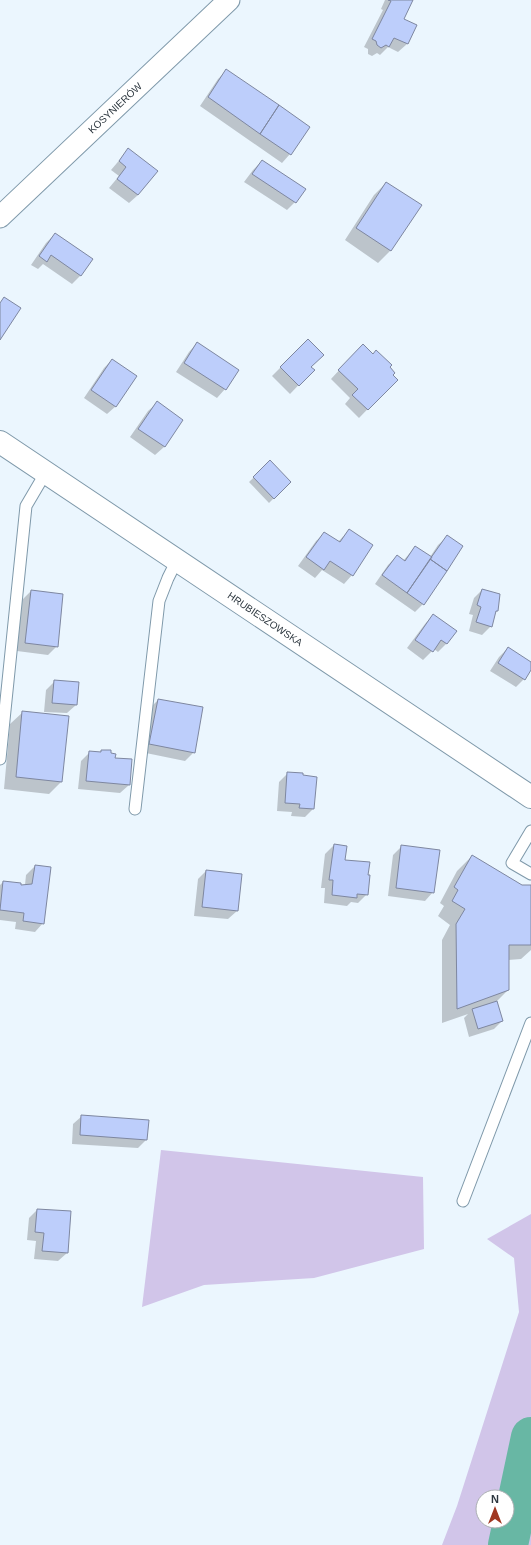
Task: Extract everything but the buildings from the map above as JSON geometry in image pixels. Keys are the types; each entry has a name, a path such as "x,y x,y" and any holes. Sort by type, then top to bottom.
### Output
{"main road":[{"name":"HRUBIESZOWSKA","path":"0,442 531,797"}],"street":[{"name":"KOSYNIERÓW","path":"0,217 229,0"}],"lane":[{"path":"0,759 26,506 46,472"},
{"path":"135,810 159,601 177,560"},
{"path":"531,831 512,863 531,874"},
{"path":"463,1201 531,1023"}],"shaded area":[{"path":"161,1150 423,1177 424,1249 314,1278 204,1285 142,1307"},
{"path":"531,1214 531,1545 442,1545 457,1506 519,1312 514,1258 487,1239"}],"waterway":[{"path":"508,1545 531,1437"}]}
